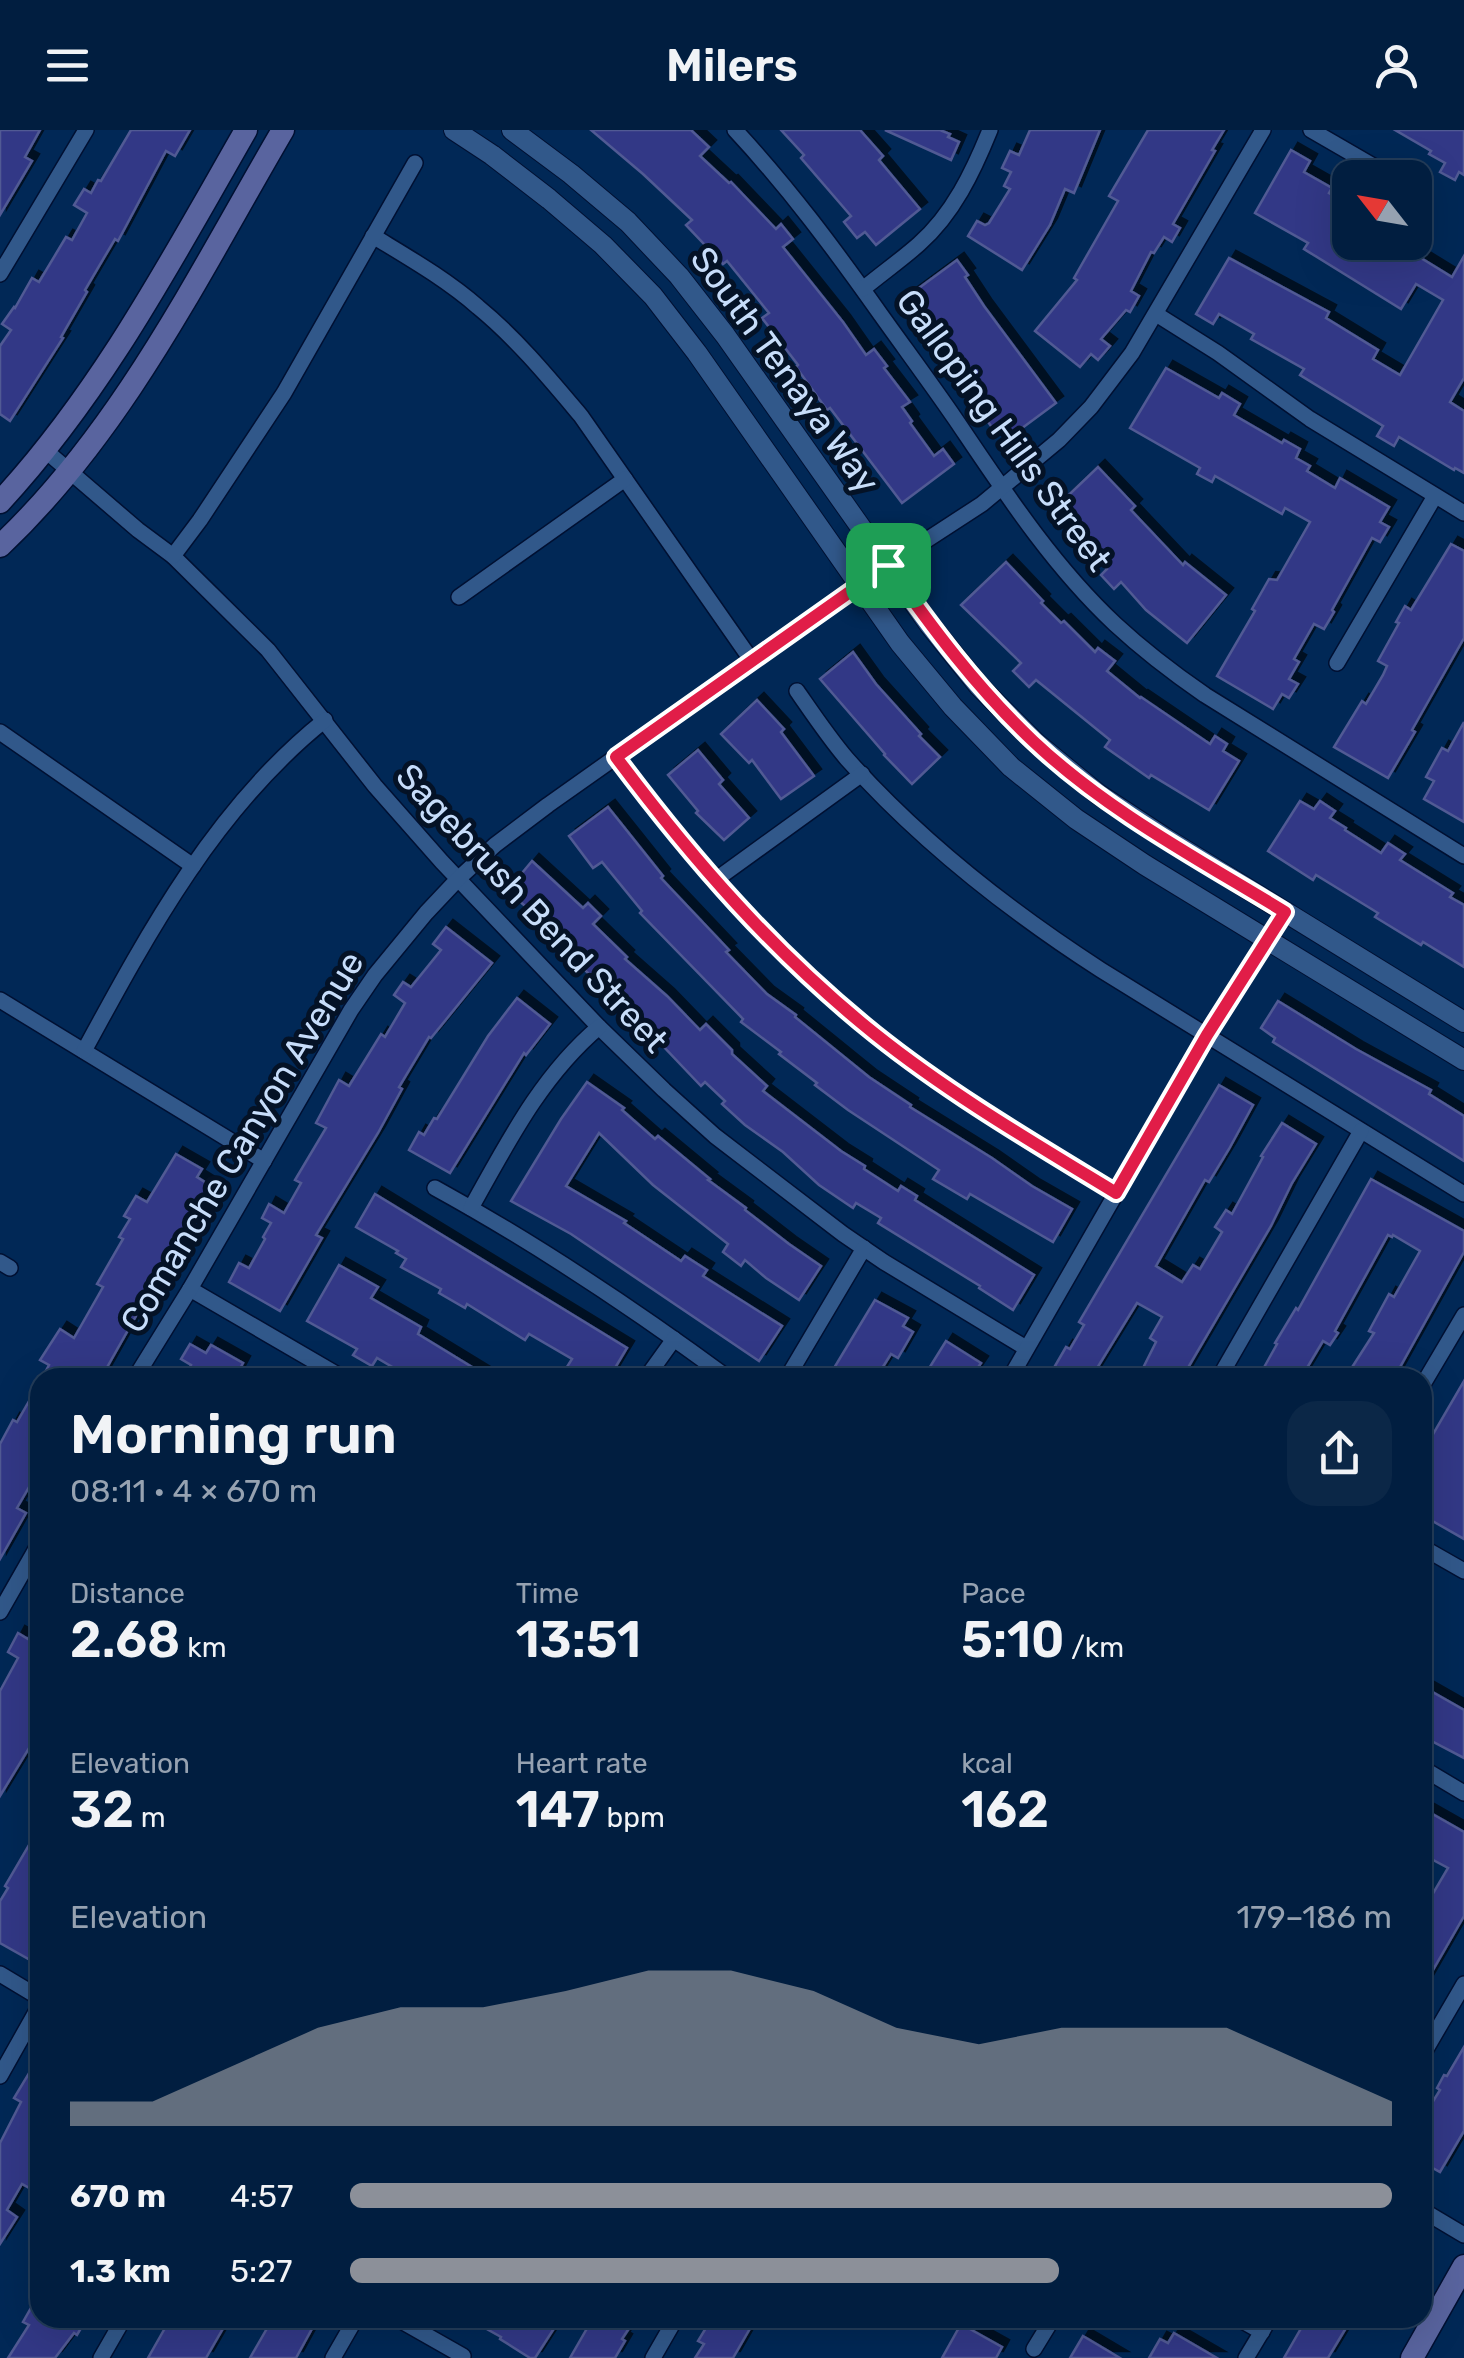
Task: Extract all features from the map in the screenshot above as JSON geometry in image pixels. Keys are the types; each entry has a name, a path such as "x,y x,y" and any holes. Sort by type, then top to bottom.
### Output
{"main road":[{"path":"0,502 46,450 110,361 246,130"},
{"path":"0,546 70,472 134,386 283,130"},
{"path":"1432,2323 1464,2266"},
{"path":"1412,2358 1429,2328"}],"street":[{"path":"0,274 86,130"},
{"name":"South Tenaya Way","path":"454,130 549,199 603,245 652,296 697,353 900,643 952,707 1011,766 1076,819 1464,1060"},
{"name":"South Tenaya Way","path":"512,130 628,222 679,276 725,334 928,624 979,686 1036,743 1098,794 1165,838 1464,1022"},
{"name":"Galloping Hills Street","path":"735,130 802,207 1001,488 1078,586 1114,622 1173,672 1246,721 1464,856"},
{"path":"862,289 938,225 976,166 990,130"},
{"name":"Comanche Canyon Avenue","path":"142,1368 351,1010 374,975 426,913 495,845 1001,488 1059,440 1092,407 1132,353 1263,130"},
{"path":"1311,130 1363,160"},
{"path":"173,556 284,393 415,164"},
{"path":"374,236 480,308 550,380 626,479 752,662"},
{"path":"1156,314 1310,419 1464,513"},
{"name":"Sagebrush Bend Street","path":"46,450 173,556 268,650 375,786 599,1027 664,1090 715,1136 864,1248 1026,1348"},
{"path":"460,596 626,479"},
{"path":"1337,663 1435,496"},
{"path":"796,691 862,774 928,840 993,896 1042,932 1464,1194"},
{"path":"84,1051 152,929 193,866 246,795 293,746 325,720"},
{"path":"0,732 193,866"},
{"path":"616,757 714,880 791,961 878,1036 977,1106 1116,1193"},
{"path":"714,880 862,774"},
{"path":"1015,1368 1207,1035 1285,912"},
{"path":"0,1000 264,1161"},
{"path":"471,1208 532,1102 566,1057 599,1027"},
{"path":"1225,1368 1361,1130"},
{"path":"435,1188 554,1258 714,1368"},
{"path":"793,1368 864,1248"},
{"path":"190,1289 326,1368"},
{"path":"1432,1369 1464,1314"},
{"path":"653,1368 674,1339"},
{"path":"1432,1553 1464,1572"},
{"path":"0,1612 30,1560"},
{"path":"1432,1774 1464,1792"},
{"path":"0,1974 30,1994"},
{"path":"1432,2039 1464,1984"},
{"path":"0,2076 30,2020"},
{"path":"1432,2216 1464,2235"},
{"path":"101,2358 118,2328"},
{"path":"333,2358 350,2328"},
{"path":"414,2328 463,2356"},
{"path":"653,2358 670,2328"},
{"path":"1034,2350 1047,2328"},
{"path":"1246,2358 1264,2328"}],"building":[{"path":"0,130 40,130 25,157 32,161 0,215"},
{"path":"131,130 190,130 175,156 166,151 118,241 115,239 85,290 63,338 10,421 0,414 0,346 11,330 2,324 32,278 39,282 66,237 72,240 87,213 74,205 84,189 91,193 101,181"},
{"path":"591,130 691,130 709,147 700,156 776,229 781,224 793,239 783,247 866,355 874,349 887,366 884,368 910,402 902,407 910,423 934,456 943,449 954,464 902,503 830,408 827,410 762,318 769,313 727,261 723,264 686,225 692,220"},
{"path":"781,130 860,130 883,156 879,160 920,209 876,245 865,232 857,238 844,222 851,216"},
{"path":"885,130 940,130 959,142 951,160"},
{"path":"1030,130 1100,130 1074,193 1065,189 1050,225 1022,270 968,236 977,221 989,223 1010,189 1004,186 1011,172 1002,168 1010,151 1019,155"},
{"path":"1148,130 1224,130 1173,224 1180,228 1172,242 1164,237 1151,252 1131,291 1139,296 1130,312 1126,310 1101,339 1110,346 1098,360 1091,354 1080,367 1035,331 1077,280 1074,278 1118,201 1109,196"},
{"path":"1395,130 1464,130 1464,175 1459,172 1455,180 1440,172 1445,163"},
{"path":"1291,150 1310,161 1304,172 1332,188 1332,260 1424,260 1452,277 1464,256 1464,378 1450,402 1464,411 1464,473 1399,437 1394,446 1377,436 1383,426 1300,375 1304,369 1251,339 1254,334 1219,314 1213,324 1196,314 1229,258 1329,312 1326,318 1378,350 1373,359 1400,375 1443,300 1416,284 1401,309 1304,249 1308,243 1255,213"},
{"path":"957,260 984,306 1056,403 1010,437 1000,423 993,429 981,412 987,408 962,374 954,379 944,365 952,359 908,296"},
{"path":"1166,368 1219,398 1222,393 1240,404 1234,415 1300,449 1296,458 1310,466 1307,471 1335,488 1340,478 1389,507 1380,522 1389,527 1380,542 1372,538 1324,629 1314,624 1294,659 1299,662 1289,679 1298,684 1289,698 1282,694 1273,709 1217,676 1269,579 1277,580 1310,522 1285,508 1282,514 1215,476 1212,482 1197,474 1200,468 1130,428"},
{"path":"1098,467 1135,506 1131,510 1183,565 1185,562 1226,595 1187,643 1146,610 1121,582 1114,589 1101,575 1107,569 1054,509"},
{"path":"1451,544 1464,551 1464,638 1388,778 1334,747 1383,675 1387,666 1378,661 1405,606 1411,610"},
{"path":"1006,562 1061,623 1064,621 1095,652 1098,648 1115,661 1107,671 1210,744 1215,736 1227,744 1223,751 1239,761 1209,810 1151,775 1149,778 1105,747 1110,740 1036,680 1029,687 1013,671 1021,663 961,605"},
{"path":"853,652 940,757 912,784 820,679"},
{"path":"757,700 784,729 781,732 814,776 781,799 752,760 749,763 721,734"},
{"path":"1464,722 1464,822 1424,799 1434,781 1426,777 1442,748 1448,751"},
{"path":"698,750 723,780 719,784 749,818 724,840 696,813 668,775"},
{"path":"1300,801 1314,809 1320,801 1335,811 1330,818 1345,830 1381,853 1388,843 1405,854 1400,860 1453,893 1450,897 1464,905 1464,967 1375,917 1378,913 1316,875 1313,880 1268,851"},
{"path":"608,807 661,878 767,994 910,1107 1072,1209 1053,1242 970,1194 967,1199 933,1179 939,1170 848,1110 741,1022 743,1019 640,913 602,862 593,868 569,836"},
{"path":"532,861 583,908 588,903 601,916 593,924 625,959 700,1030 706,1024 767,1086 763,1091 864,1169 898,1191 901,1186 917,1196 915,1200 1034,1275 1013,1310 878,1223 881,1218 856,1203 853,1208 819,1185 745,1125 705,1082 701,1086 571,957 541,919 507,891"},
{"path":"446,927 492,963 429,1037 399,1087 402,1089 378,1133 316,1235 322,1238 280,1311 229,1282 239,1263 249,1268 265,1239 271,1223 262,1218 269,1204 284,1213 301,1183 295,1180 326,1128 316,1123 339,1080 349,1086 381,1034 385,1037 405,1003 394,995 403,982 411,987 441,950 433,944"},
{"path":"517,998 550,1024 524,1053 450,1173 409,1150 419,1132 424,1135 437,1119 488,1036"},
{"path":"1278,1001 1431,1090 1429,1094 1464,1116 1464,1161 1273,1042 1275,1038 1261,1028"},
{"path":"587,1082 821,1266 799,1300 745,1260 741,1266 723,1252 728,1244 653,1185 599,1133 566,1186 626,1221 681,1261 685,1256 707,1270 703,1276 782,1326 759,1361 571,1234 511,1201"},
{"path":"1219,1085 1253,1105 1156,1266 1182,1282 1193,1265 1200,1269 1222,1232 1215,1227 1226,1210 1232,1214 1282,1123 1316,1144 1188,1368 1143,1368 1156,1342 1150,1338 1162,1317 1137,1303 1097,1368 1054,1368 1084,1325 1079,1322"},
{"path":"176,1154 202,1169 197,1177 219,1191 210,1205 203,1200 149,1289 158,1294 148,1313 140,1309 107,1368 47,1368 49,1365 40,1360 60,1329 74,1338 103,1287 97,1284 123,1239 119,1237 130,1219 124,1216 136,1196 147,1202"},
{"path":"1371,1179 1464,1231 1464,1252 1400,1368 1352,1368 1374,1333 1369,1331 1389,1294 1394,1297 1420,1251 1393,1235 1388,1235 1330,1345 1323,1341 1307,1368 1264,1368"},
{"path":"375,1194 627,1348 615,1368 566,1368 572,1359 529,1334 525,1340 467,1304 465,1308 439,1293 441,1289 401,1267 406,1259 398,1251 356,1227"},
{"path":"339,1265 378,1287 371,1298 421,1327 418,1334 474,1368 394,1368 377,1358 372,1366 353,1355 357,1349 307,1321"},
{"path":"875,1300 908,1318 903,1326 913,1332 898,1358 891,1354 882,1368 834,1368"},
{"path":"946,1341 981,1363 978,1368 929,1368"},
{"path":"190,1344 206,1353 211,1345 243,1363 240,1368 189,1368 191,1365 181,1359"},
{"path":"1464,1381 1464,1539 1432,1521 1432,1436"},
{"path":"30,1399 30,1485 17,1508 26,1513 0,1559 0,1444 13,1420 17,1422"},
{"path":"18,1633 28,1639 30,1635 30,1747 0,1796 0,1691 18,1658 8,1652"},
{"path":"1432,1692 1464,1710 1464,1758 1432,1741"},
{"path":"1432,1814 1464,1832 1464,1916 1432,1972 1432,1895 1448,1868 1432,1859"},
{"path":"30,1843 30,1960 0,1943 0,1901 8,1888 5,1886"},
{"path":"1464,2047 1464,2131 1440,2172 1432,2168 1432,2103 1444,2075 1447,2076"},
{"path":"30,2072 30,2188 22,2184 7,2210 17,2217 0,2244 0,2143 21,2102 14,2098"},
{"path":"30,2310 30,2328 81,2328 55,2358 8,2358 29,2325 23,2322"},
{"path":"165,2328 223,2328 206,2358 148,2358"},
{"path":"267,2328 312,2328 296,2358 250,2358"},
{"path":"485,2328 554,2328 535,2358"},
{"path":"587,2328 629,2328 615,2358 570,2358"},
{"path":"706,2328 750,2328 733,2358 695,2358 704,2344 698,2341"},
{"path":"959,2328 968,2328 1002,2347 996,2358 942,2358"},
{"path":"1301,2328 1346,2328 1328,2358 1284,2358"},
{"path":"1174,2333 1217,2358 1149,2358 1160,2339 1168,2343"},
{"path":"1083,2336 1120,2358 1070,2358"}],"route":[{"path":"888,565 928,624 979,686 1036,743 1098,794 1285,912 1207,1035 1116,1193 928,1074 842,1006 748,918 697,861 616,757 888,565"}]}
